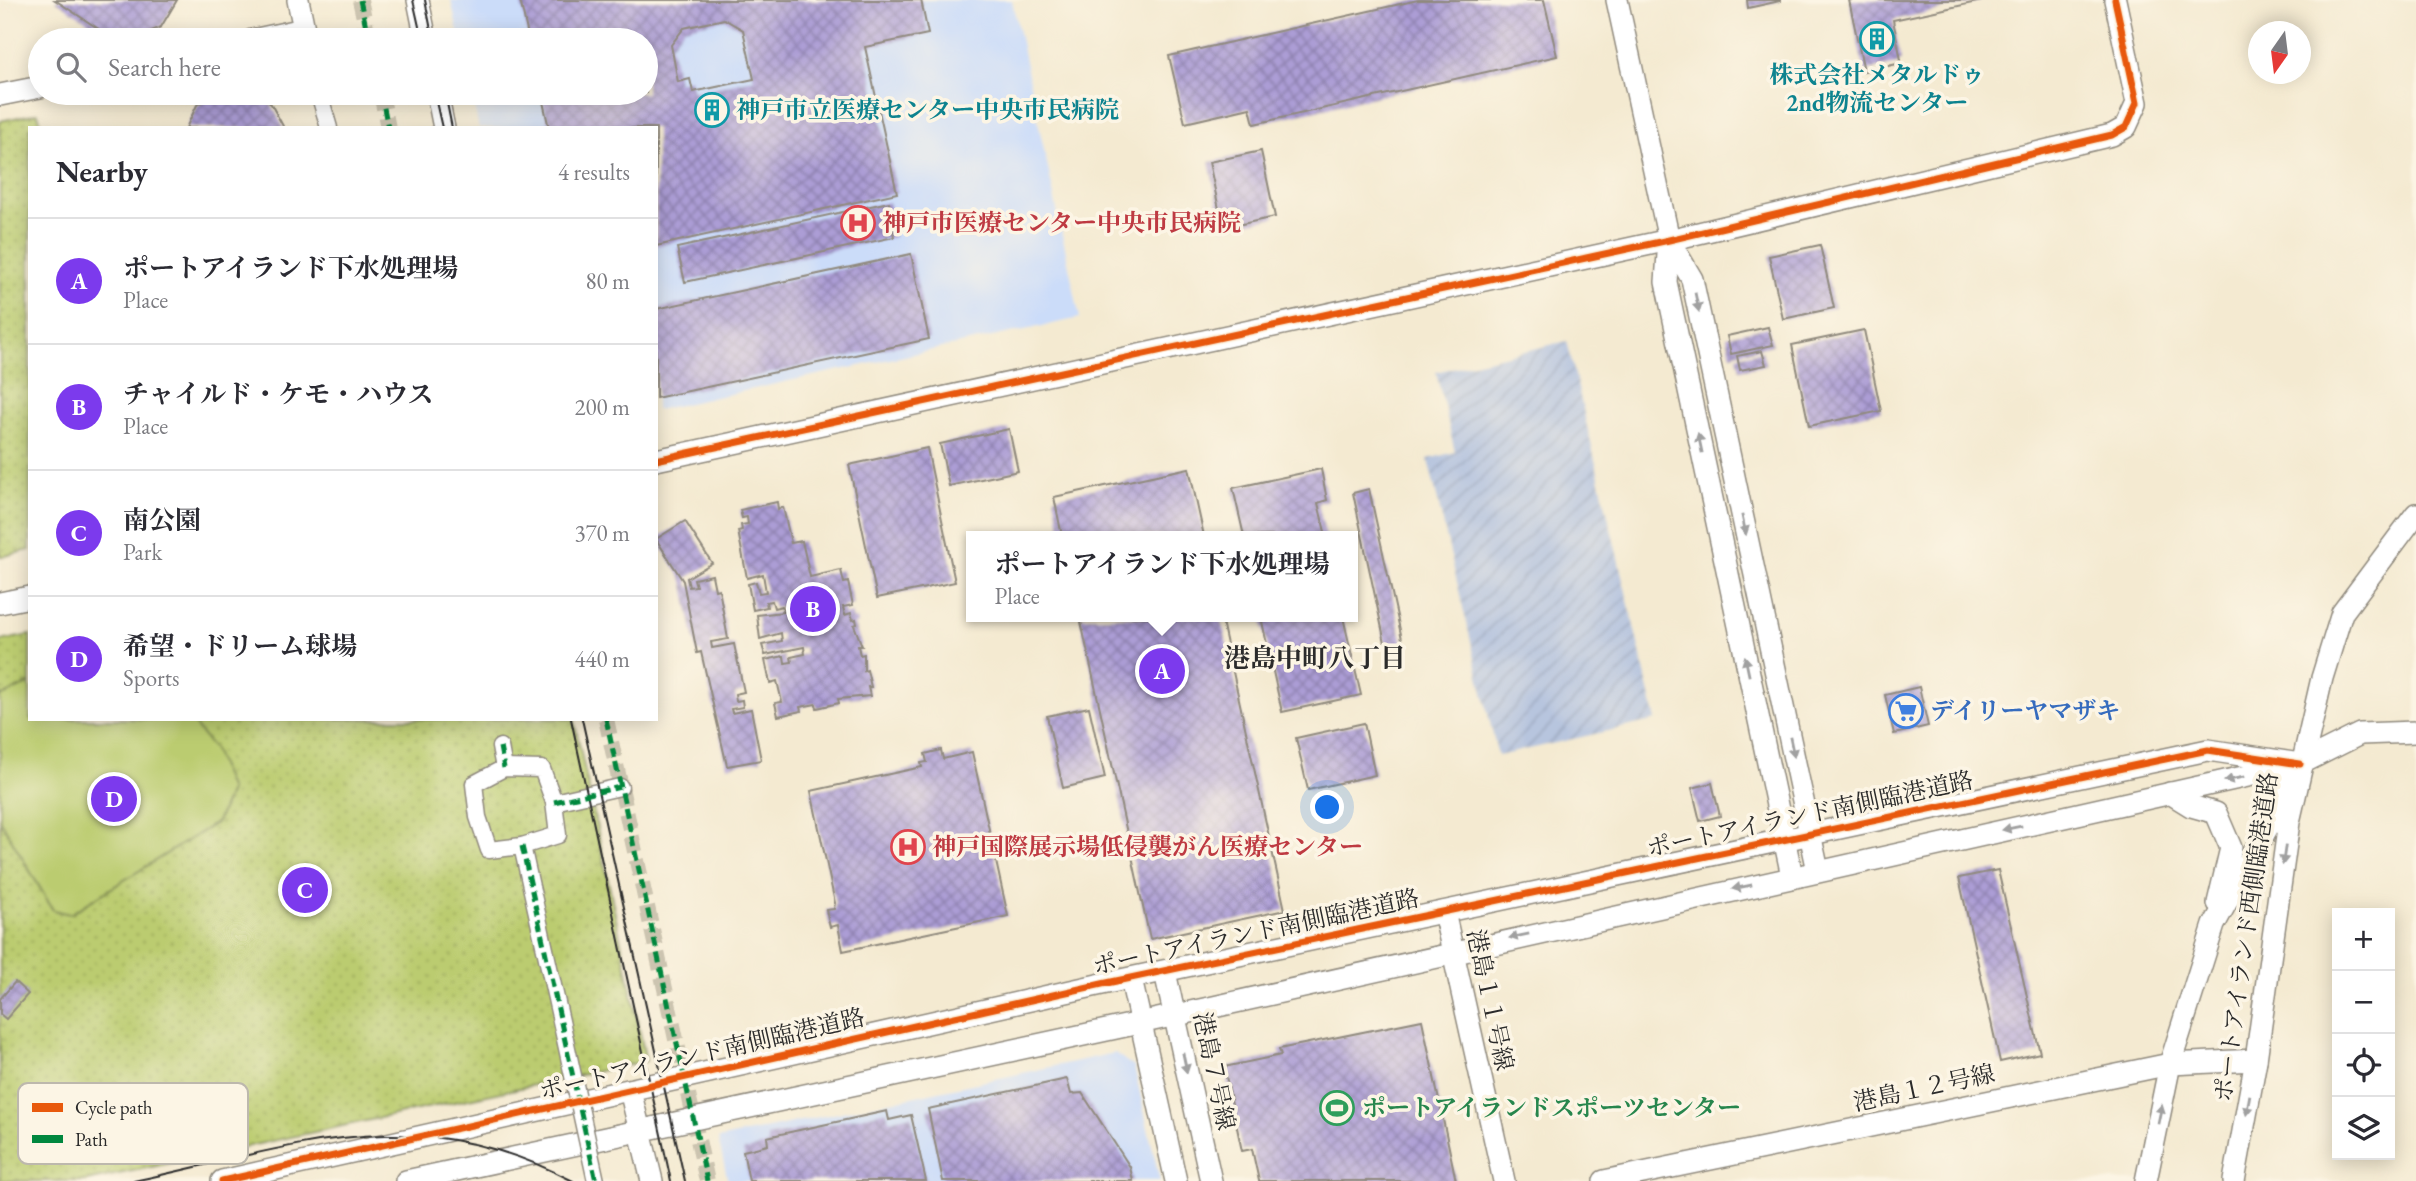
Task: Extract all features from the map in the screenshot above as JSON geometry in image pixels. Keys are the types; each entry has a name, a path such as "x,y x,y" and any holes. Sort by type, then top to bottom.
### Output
{"street":[{"path":"298,0 304,28"},
{"path":"418,0 424,28"},
{"path":"1617,0 1669,240 1666,282 1792,876"},
{"path":"658,460 1669,240 2112,135 2126,127 2137,103 2115,0"},
{"path":"0,95 28,89"},
{"path":"323,105 328,126"},
{"path":"439,105 444,126"},
{"path":"1669,240 1692,279 1818,871"},
{"path":"2300,764 2342,613 2416,514"},
{"path":"0,603 28,597"},
{"path":"406,1181 1175,1014 2300,764 2360,734 2416,732"},
{"path":"500,747 504,768"},
{"name":"ポートアイランド南側臨港道路","path":"222,1181 1131,979 2208,750 2300,764"},
{"name":"ポートアイランド西側臨港道路","path":"2146,1181 2171,1064 2214,925 2269,825 2287,776 2300,764"},
{"name":"ポートアイランド西側臨港道路","path":"2234,1181 2256,1060 2289,822 2300,764"},
{"path":"504,768 542,769 554,802 558,835 522,846 489,850 478,817 474,784 504,768"},
{"path":"554,802 620,787"},
{"path":"2170,793 2190,806 2216,813 2231,848 2214,925"},
{"path":"522,846 596,1181"},
{"name":"港島１１号線","path":"1444,912 1504,1181"},
{"name":"港島７号線","path":"1165,972 1211,1181"},
{"path":"1131,979 1175,1181"},
{"name":"港島１２号線","path":"1604,1181 2171,1064 2256,1060"},
{"path":"630,1090 652,1181"}],"shaded area":[{"name":"神戸市医療センター中央市民病院","path":"451,0 1012,0 1080,318 658,410 658,126 479,126 474,105 658,105 658,28 457,28"},
{"path":"1567,341 1656,720 1498,756 1428,459 1455,452 1436,372"},
{"path":"1115,1053 1134,1067 1160,1181 728,1181 718,1139"}],"green space":[{"path":"38,113 41,126 28,126 28,550 0,557 0,121"},
{"path":"28,635 28,721 574,721 646,1061 248,1146 248,1083 18,1083 18,1164 165,1164 86,1181 0,1181 0,641"},
{"path":"28,684 28,721 192,721 214,750 230,791 217,822 70,914 53,910 0,820 0,697"}],"building":[{"path":"55,0 177,0 159,28 97,28"},
{"name":"神戸市立医療センター中央市民病院","path":"520,0 921,0 928,34 865,47 897,193 658,246 658,126 549,126 544,105 658,105 658,28 526,28","holes":["724,19 743,30 754,79 693,92 690,79 678,82 671,45 684,28"]},
{"path":"1418,0 1544,0 1557,56 1254,124 1250,108 1185,123 1169,56"},
{"path":"1747,0 1780,0 1780,1 1748,8"},
{"name":"株式会社メタルドゥ 2nd物流センター","path":"1849,0 1982,1 1893,20 1901,60 1897,64 1864,71"},
{"path":"197,105 272,105 283,126 187,126"},
{"path":"1261,151 1275,217 1223,228 1209,162"},
{"path":"889,202 894,237 685,282 677,248"},
{"path":"1820,245 1834,308 1783,319 1769,256"},
{"path":"911,254 929,339 658,398 658,309"},
{"path":"1768,327 1773,345 1731,354 1727,336"},
{"path":"1864,330 1881,411 1809,426 1792,345"},
{"path":"1762,351 1766,365 1740,370 1737,356"},
{"path":"1009,429 1018,471 949,486 940,444"},
{"path":"927,448 955,582 877,598 849,465"},
{"path":"1189,468 1203,531 1061,531 1054,497"},
{"path":"1321,469 1327,500 1318,503 1325,531 1243,531 1233,488"},
{"path":"1369,489 1404,648 1387,652 1353,493"},
{"path":"777,502 778,509 783,507 791,543 802,541 810,577 841,570 844,583 848,582 853,605 843,607 845,615 851,613 853,620 856,619 857,624 854,625 862,646 858,646 860,655 864,654 864,671 867,670 870,696 838,699 839,703 817,708 816,704 800,707 801,711 778,716 775,703 782,702 777,681 770,683 765,660 784,656 785,663 792,662 791,657 805,654 804,647 765,655 762,645 782,641 781,633 760,639 757,615 784,612 782,606 774,608 772,601 766,602 767,607 753,610 748,584 756,582 759,593 766,592 763,574 747,578 738,531 742,530 741,525 748,524 747,517 742,518 740,510"},
{"path":"685,521 712,563 687,578 689,587 696,586 694,579 712,575 715,590 719,589 728,639 711,642 712,648 734,644 744,692 735,694 736,701 742,700 743,707 731,709 732,713 751,709 761,760 727,766 701,652 697,653 683,581 658,542 658,538"},
{"path":"1081,622 1222,622 1285,910 1150,939"},
{"path":"1262,622 1344,622 1361,695 1282,712"},
{"name":"デイリーヤマザキ","path":"1919,687 1928,726 1894,734 1885,695"},
{"path":"1089,707 1105,778 1063,788 1047,716"},
{"path":"1364,723 1375,775 1308,790 1296,738"},
{"name":"神戸国際展示場低侵襲がん医療センター","path":"941,750 943,759 972,752 1008,916 843,951 838,925 830,927 826,910 834,909 835,903 811,791 922,767 921,763 927,762 925,754"},
{"path":"1712,783 1720,816 1700,821 1692,788"},
{"path":"1998,870 2040,1053 2000,1062 1959,878"},
{"path":"15,982 28,994 6,1019 0,1014 0,999"},
{"name":"ポートアイランドスポーツセンター","path":"1422,1020 1456,1181 1259,1181 1252,1149 1242,1151 1224,1067 1281,1055 1279,1049"},
{"path":"1067,1079 1071,1094 1082,1093 1130,1167 1133,1181 943,1181 928,1109"},
{"path":"887,1111 889,1120 911,1115 926,1181 749,1181 743,1151 768,1145 767,1137"}],"tunnel":[{"path":"360,0 366,28"},
{"path":"383,105 388,126"},
{"path":"606,721 707,1181"}],"tram line":[{"path":"413,0 419,28"},
{"path":"425,0 431,28"},
{"path":"437,105 442,126"},
{"path":"447,105 452,126"},
{"path":"571,721 671,1181"},
{"path":"582,721 685,1181"},
{"path":"248,1155 355,1137 407,1135 460,1141 515,1156 573,1181"},
{"path":"134,1181 210,1164"}],"marked path":[{"path":"360,0 366,28"},
{"path":"383,105 388,126"},
{"path":"606,721 707,1181"},
{"path":"500,747 504,768"},
{"path":"554,802 620,787"},
{"path":"522,846 596,1181"}],"cycle path":[{"path":"658,460 1669,240 2112,135 2126,127 2137,103 2115,0"},
{"path":"222,1181 1102,984 2208,750 2300,764"}],"place":[{"name":"株式会社メタルドゥ 2nd物流センター","path":"1877,39"},
{"name":"神戸市立医療センター中央市民病院","path":"712,110"},
{"name":"神戸市医療センター中央市民病院","path":"858,223"},
{"name":"チャイルド・ケモ・ハウス","path":"813,609"},
{"name":"ポートアイランド下水処理場","path":"1162,671"},
{"name":"デイリーヤマザキ","path":"1906,711"},
{"name":"希望・ドリーム球場","path":"114,799"},
{"name":"神戸国際展示場低侵襲がん医療センター","path":"908,847"},
{"name":"南公園","path":"305,890"},
{"name":"ポートアイランドスポーツセンター","path":"1337,1108"}],"district":[{"name":"港島中町八丁目","path":"1315,658"}]}
